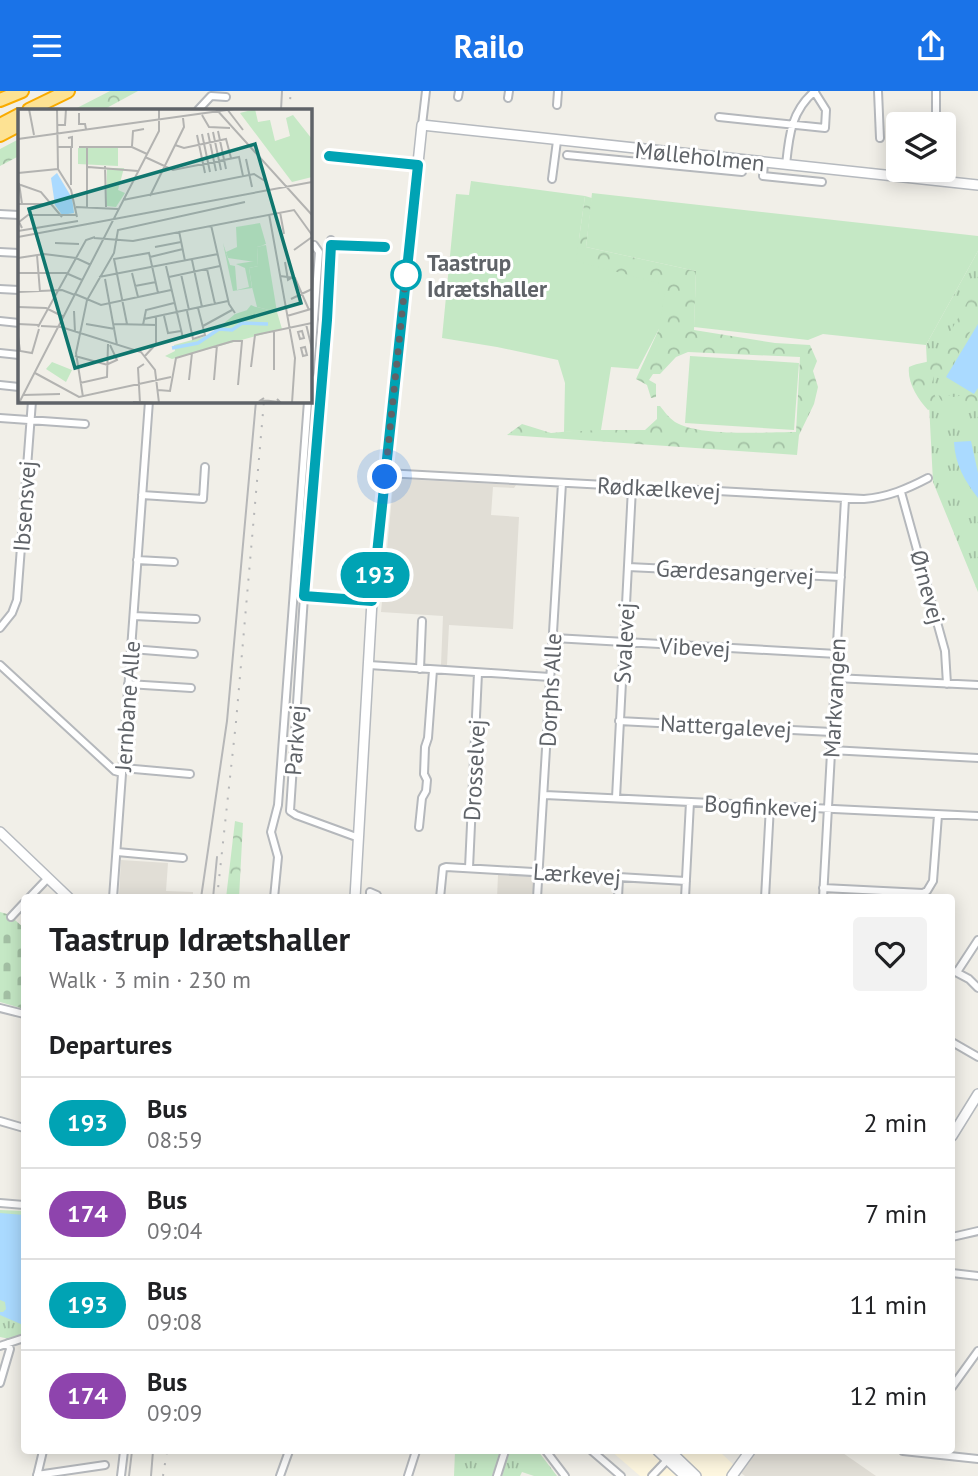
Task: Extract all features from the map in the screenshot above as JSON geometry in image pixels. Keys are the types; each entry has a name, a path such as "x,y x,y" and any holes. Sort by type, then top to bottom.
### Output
{"highway":[{"path":"0,100 22,91"},
{"path":"31,109 68,91"},
{"path":"48,109 75,91"},
{"path":"0,125 18,116"},
{"path":"0,135 18,126"}],"street":[{"path":"355,894 372,601 426,91"},
{"path":"556,105 558,91"},
{"path":"719,117 791,125 825,128 827,110 814,91 798,109 791,125 780,178"},
{"path":"878,91 880,138"},
{"path":"936,91 936,112"},
{"path":"199,109 211,96 226,97"},
{"name":"Mølleholmen","path":"422,125 978,185"},
{"path":"552,179 557,141"},
{"path":"617,160 618,148"},
{"path":"567,155 741,172"},
{"path":"685,167 686,155"},
{"path":"329,156 418,165"},
{"path":"764,163 763,176 822,182"},
{"path":"0,214 18,215"},
{"name":"Parkvej","path":"359,838 290,811 331,242 385,247"},
{"path":"312,346 319,252 314,245"},
{"path":"0,252 18,253"},
{"path":"0,289 18,290"},
{"path":"0,321 18,323"},
{"path":"0,353 18,355"},
{"path":"0,386 18,387"},
{"name":"Ibsensvej","path":"0,628 12,613 17,598 32,403"},
{"name":"Jernbane Alle","path":"113,894 149,403"},
{"path":"274,894 278,857 271,832 279,791 308,403"},
{"path":"0,418 85,424"},
{"path":"201,510 205,467"},
{"name":"Rødkælkevej","path":"385,473 845,499 882,498 928,478"},
{"name":"Dorphs Alle","path":"537,894 562,483"},
{"name":"Svalevej","path":"616,798 632,488"},
{"name":"Ørnevej","path":"901,492 945,651 947,684"},
{"path":"142,495 201,499"},
{"name":"Markvangen","path":"823,894 845,499"},
{"path":"137,560 174,562"},
{"name":"Gærdesangervej","path":"628,567 841,577"},
{"path":"304,596 372,601"},
{"path":"134,616 196,619"},
{"path":"420,669 422,621"},
{"name":"Vibevej","path":"554,638 836,654"},
{"path":"131,649 194,654"},
{"path":"0,665 115,771 190,774"},
{"path":"369,665 550,677"},
{"path":"419,827 422,798 426,792 425,747 433,670"},
{"name":"Drosselvej","path":"469,868 478,673"},
{"path":"835,678 978,685"},
{"path":"128,684 191,688"},
{"name":"Nattergalevej","path":"619,720 832,732"},
{"path":"831,750 978,758"},
{"name":"Bogfinkevej","path":"545,795 978,816"},
{"path":"685,894 690,802"},
{"path":"765,894 770,806"},
{"path":"823,888 923,893 927,891 933,881 939,815"},
{"path":"0,832 65,894"},
{"path":"117,852 183,858"},
{"path":"441,894 444,867 469,868"},
{"name":"Lærkevej","path":"469,868 685,881"},
{"path":"618,894 619,877"},
{"path":"33,894 48,878"},
{"path":"11,917 21,906"},
{"path":"978,940 955,971 978,988"},
{"path":"0,1007 21,1013"},
{"path":"955,1044 978,1057"},
{"path":"955,1131 978,1094"},
{"path":"0,1121 21,1127"},
{"path":"0,1203 21,1205"},
{"path":"955,1236 978,1231"},
{"path":"955,1273 978,1276"},
{"path":"0,1346 21,1339"},
{"path":"0,1383 9,1349 8,1343"},
{"path":"955,1384 978,1351"},
{"path":"42,1454 37,1476 105,1465"},
{"path":"121,1476 124,1454"},
{"path":"280,1476 288,1454"},
{"path":"408,1476 415,1454"},
{"path":"497,1476 504,1454"},
{"path":"550,1454 565,1476"},
{"path":"596,1454 621,1476"},
{"path":"734,1474 748,1454"},
{"path":"934,1454 978,1459"},
{"path":"652,1476 670,1455"},
{"path":"670,1455 685,1476"},
{"path":"670,1455 696,1476"}],"shaded area":[{"path":"400,479 516,485 514,488 493,487 491,515 519,517 513,629 449,625 447,665 441,665 443,616 381,612 393,486"},
{"path":"121,860 168,863 166,891 193,892 193,894 119,894"},
{"path":"498,875 531,877 534,880 532,894 497,894"},
{"path":"614,1454 722,1454 735,1466 729,1476 640,1476"},
{"path":"754,1454 844,1454 876,1476 745,1476 741,1473"}],"green space":[{"path":"110,91 138,91 105,109 75,109"},
{"path":"18,140 18,157 0,166 0,149"},
{"path":"471,181 585,196 576,261 666,285 659,329 638,369 611,367 601,430 564,432 565,383 558,360 442,338 456,194 469,195"},
{"path":"592,193 978,236 978,251 926,345 823,334 808,340 694,327 696,271 586,247"},
{"path":"585,196 592,198 586,247 696,271 694,330 775,343 810,345 817,361 813,371 818,387 814,404 799,435 797,455 507,435 522,424 551,433 645,430 657,419 657,406 675,422 700,430 734,433 796,432 800,357 688,352 676,357 660,374 653,374 649,380 656,384 656,397 651,398 647,385 636,379 659,329 564,258 579,239"},
{"path":"978,251 978,592 933,482 926,345"},
{"path":"978,283 978,317 948,370 934,376 932,383 937,404 928,410 914,390 909,367 936,357"},
{"path":"690,356 799,363 794,430 685,423"},
{"path":"944,385 948,395 953,397 976,393 978,390 978,409 950,407 945,404 938,394 938,386"},
{"path":"235,821 243,823 239,894 226,894"},
{"path":"0,912 21,925 21,1008 0,1002"},
{"path":"0,1210 21,1211 21,1338 15,1340 0,1337"},
{"path":"455,1454 500,1454 492,1476 454,1476"},
{"path":"508,1454 540,1454 557,1476 534,1476 522,1472 520,1476 502,1476"}],"water":[{"path":"978,324 978,388 974,394 946,377"},
{"path":"971,441 978,473 978,498 961,472 954,442"},
{"path":"0,1213 21,1215 21,1324 0,1315 0,1312 6,1309 5,1302 0,1300"}],"tram line":[{"path":"281,109 282,91"},
{"path":"202,894 227,721 256,403"},
{"path":"213,894 217,857"},
{"path":"129,1476 132,1454"},
{"path":"151,1476 153,1454"}],"railway":[{"path":"289,109 291,91"},
{"path":"217,894 236,722 264,403"},
{"path":"163,1476 167,1454"}],"bus line":[{"name":"193","path":"329,156 418,165 372,601 304,596 331,245 385,247"}],"place":[{"name":"Taastrup Idrætshaller","path":"406,275"}],"route":[{"path":"385,477 406,275"}]}
